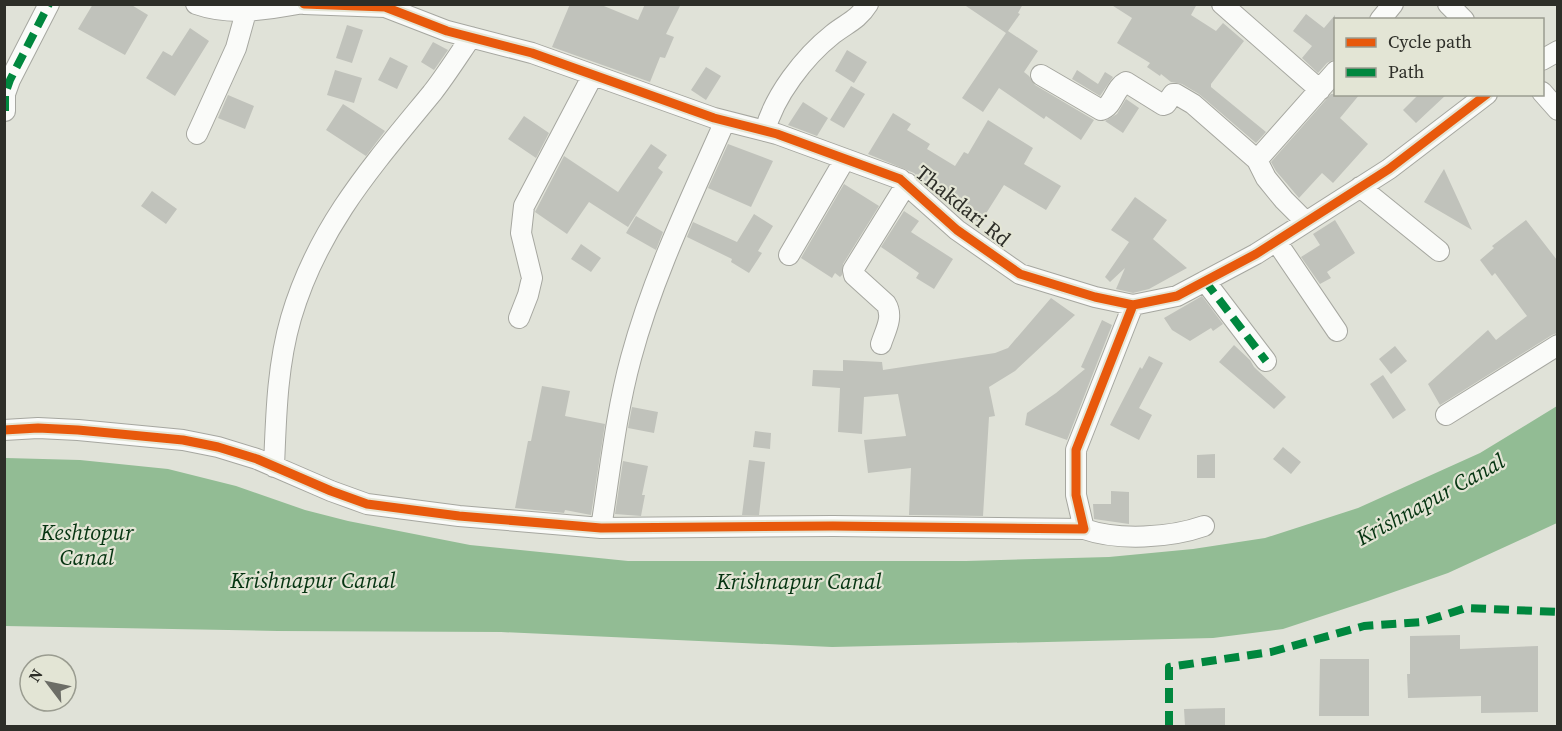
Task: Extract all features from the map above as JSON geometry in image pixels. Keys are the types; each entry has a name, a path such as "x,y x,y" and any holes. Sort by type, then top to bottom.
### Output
{"street":[{"path":"5,111 5,94 10,80 49,4"},
{"path":"196,4 208,8 246,12 298,4"},
{"name":"Thakdari Rd","path":"304,4 385,7 447,31 532,53 725,121 765,131 845,159 907,183 957,230 1020,274 1095,297 1133,305 1177,296 1256,254 1389,168 1483,96"},
{"path":"765,131 769,113 792,76 832,34 861,15 868,4"},
{"path":"1222,4 1320,90"},
{"path":"1382,18 1393,4"},
{"path":"1448,4 1462,18"},
{"path":"197,134 236,48 246,12"},
{"path":"274,467 276,401 283,358 291,319 313,259 358,183 433,91 471,37"},
{"path":"1544,59 1557,51"},
{"path":"1257,160 1334,71"},
{"path":"519,318 532,278 521,233 524,206 593,75"},
{"path":"1041,75 1101,110 1107,108 1120,85 1126,82 1163,105 1173,94 1176,94 1193,104 1257,160 1266,178 1306,222"},
{"path":"1544,94 1557,110"},
{"path":"601,528 621,396 640,328 669,252 725,121"},
{"path":"789,255 845,159"},
{"path":"881,344 891,315 890,310 854,275 853,270 907,183"},
{"path":"1360,188 1439,251"},
{"path":"1276,241 1336,331"},
{"path":"1204,281 1266,361"},
{"path":"1084,529 1076,495 1076,450 1133,305"},
{"path":"1446,415 1557,345"},
{"path":"4,430 38,428 183,440 218,447 367,504 459,516 601,528 833,526 1084,529 1114,537 1173,533 1204,526"}],"water":[{"name":"Keshtopur Canal","path":"1557,406 1557,523 1448,573 1283,629 1213,638 832,647 501,632 5,626 4,459 6,458 80,460 168,469 236,486 305,510 348,521 470,545 628,561 966,561 1109,557 1193,549 1265,538 1358,508 1480,453"}],"building":[{"path":"93,4 130,4 148,15 125,55 78,29"},
{"path":"570,4 599,4 638,20 645,4 681,4 666,34 674,37 665,58 660,57 650,82 552,47"},
{"path":"963,4 1023,4 1018,13 1020,14 1008,31 1038,51 1024,72 1035,85 1094,120 1081,140 1046,116 1044,119 999,88 983,112 962,98 1006,33"},
{"path":"1110,4 1197,4 1191,15 1216,31 1223,23 1244,41 1211,87 1266,132 1256,143 1199,94 1182,84 1171,82 1161,74 1160,76 1147,67 1150,63 1117,43 1132,18"},
{"path":"1306,14 1324,28 1335,15 1334,60 1327,63 1318,73 1302,58 1312,46 1293,31"},
{"path":"347,25 363,30 352,63 336,58"},
{"path":"190,28 209,41 175,96 146,78 163,51 172,56"},
{"path":"433,42 448,50 434,70 421,62"},
{"path":"847,50 867,62 854,83 835,71"},
{"path":"390,57 408,66 397,89 378,80"},
{"path":"706,67 721,76 706,100 691,90"},
{"path":"335,70 362,78 354,103 327,95"},
{"path":"1077,70 1098,84 1105,72 1113,77 1100,96 1072,79"},
{"path":"851,86 865,94 844,128 830,120"},
{"path":"1331,94 1358,96 1340,118 1368,144 1333,183 1322,173 1299,198 1271,162"},
{"path":"228,95 254,106 245,129 218,118"},
{"path":"1417,96 1445,96 1416,123 1403,110"},
{"path":"1126,99 1139,108 1123,133 1105,121 1117,114"},
{"path":"803,102 828,118 817,136 788,125"},
{"path":"343,104 385,131 366,156 326,130"},
{"path":"893,113 911,124 907,130 930,144 927,149 955,166 964,152 968,154 988,120 1033,148 1024,164 1061,186 1046,210 1004,185 980,223 935,194 914,173 868,154"},
{"path":"524,116 549,133 536,158 508,139"},
{"path":"651,144 667,155 658,168 663,172 628,227 589,202 567,234 535,212 564,156 618,192"},
{"path":"728,144 773,161 751,207 708,188"},
{"path":"1444,169 1472,230 1424,202"},
{"path":"844,184 879,206 843,264 842,275 840,277 835,273 832,278 801,258"},
{"path":"152,191 177,209 166,224 141,206"},
{"path":"1135,197 1167,220 1153,239 1187,268 1149,289 1133,293 1116,289 1125,268 1110,282 1105,277 1129,242 1111,230"},
{"path":"904,211 919,221 911,232 953,259 934,289 916,278 919,273 881,247"},
{"path":"754,214 773,226 758,251 762,253 749,273 731,262 732,259 687,237 693,222 737,242"},
{"path":"636,216 663,232 656,250 626,233"},
{"path":"1335,220 1355,253 1327,272 1331,278 1320,284 1301,257 1320,245 1313,234"},
{"path":"1526,220 1557,260 1557,333 1440,405 1428,384 1488,330 1496,340 1527,316 1495,273 1492,276 1480,260 1494,248 1492,246"},
{"path":"581,244 601,258 591,272 571,259"},
{"path":"1202,296 1223,324 1213,331 1211,328 1190,341 1172,330 1164,318"},
{"path":"1051,298 1075,315 1015,371 989,387 995,416 989,417 983,516 909,515 911,468 868,473 864,440 906,436 898,394 864,397 862,434 838,432 840,388 812,386 813,370 843,371 843,360 882,362 883,370 995,353 1008,348"},
{"path":"1102,320 1112,325 1067,440 1025,425 1027,413 1085,369 1081,367"},
{"path":"1234,345 1286,397 1274,409 1219,362"},
{"path":"1395,346 1407,361 1391,374 1379,359"},
{"path":"1149,356 1163,363 1139,408 1152,415 1139,440 1110,425 1140,367 1142,369"},
{"path":"1383,375 1406,410 1393,419 1370,384"},
{"path":"542,386 570,391 565,416 605,424 591,515 565,510 564,513 515,508"},
{"path":"632,407 658,412 654,433 628,428"},
{"path":"755,431 771,433 770,449 753,447"},
{"path":"1283,447 1301,462 1291,474 1273,459"},
{"path":"1215,454 1215,478 1197,478 1197,455"},
{"path":"749,460 765,462 759,515 742,515"},
{"path":"623,461 648,466 642,495 645,495 641,516 615,514"},
{"path":"1111,491 1129,492 1129,524 1094,519 1093,504 1111,504"},
{"path":"1460,635 1460,649 1538,646 1538,712 1481,713 1481,696 1408,698 1410,636"},
{"path":"1320,659 1369,659 1369,716 1319,716"},
{"path":"1225,708 1225,726 1185,726 1184,709"}],"marked path":[{"path":"5,111 5,94 10,80 49,4"},
{"path":"1205,281 1266,361"},
{"path":"1169,726 1169,667 1271,652 1364,626 1422,622 1466,608 1558,612"}],"cycle path":[{"path":"304,4 385,7 447,31 532,53 714,118 777,134 900,179 957,230 1020,274 1095,297 1133,305 1177,296 1256,254 1389,169 1484,96"},
{"path":"4,430 38,428 78,430 183,440 218,447 257,459 367,504 459,516 601,528 833,526 1084,529 1076,495 1076,450 1133,305"}],"water label":[{"name":"Krishnapur Canal","path":"1430,499"},
{"name":"Krishnapur Canal","path":"313,580"},
{"name":"Krishnapur Canal","path":"799,581"}]}
